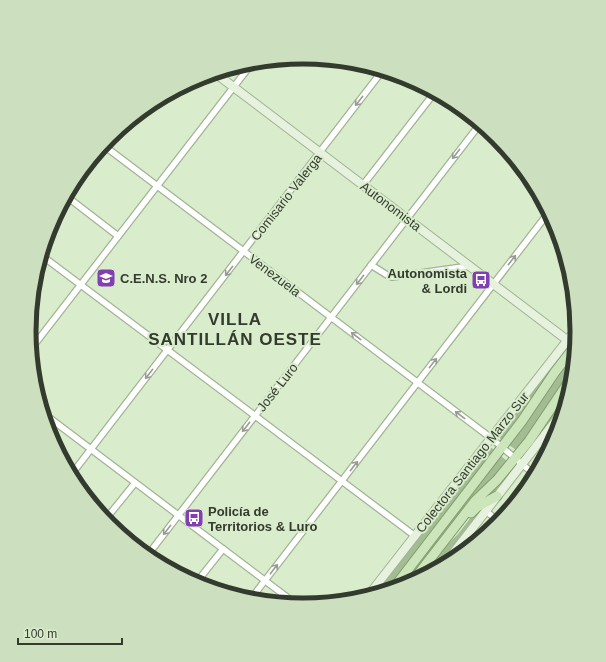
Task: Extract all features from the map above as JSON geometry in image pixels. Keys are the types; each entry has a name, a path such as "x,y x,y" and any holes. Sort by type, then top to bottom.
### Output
{"main road":[{"path":"400,580 502,448 555,372 569,355"},
{"path":"422,570 475,501 497,480 531,438 563,390"},
{"path":"442,543 454,534 475,508 497,496"}],"street":[{"path":"37,342 247,70"},
{"name":"Comisario Valerga","path":"75,469 379,75"},
{"name":"Autonomista","path":"220,77 567,340"},
{"path":"363,185 431,97"},
{"name":"José Luro","path":"151,550 477,128"},
{"name":"Venezuela","path":"107,150 491,438 530,472"},
{"path":"71,200 118,236"},
{"path":"255,594 544,218"},
{"path":"46,259 415,536"},
{"path":"372,264 387,276 392,277 470,266"},
{"name":"Colectora Santiago Marzo Sur","path":"374,588 570,337"},
{"path":"51,419 287,597"},
{"path":"456,550 554,423"},
{"path":"109,515 135,482"},
{"path":"486,511 494,518"},
{"path":"200,578 223,549"}],"green space":[{"path":"556,360 557,362 533,401 503,439 500,439 499,434"},
{"path":"568,361 565,383 530,434 516,450 509,445"},
{"path":"561,401 557,414 532,445"},
{"path":"490,447 493,449 492,454 393,583 381,586"},
{"path":"500,455 507,461 494,478 474,497 415,573 405,578"},
{"path":"513,466 515,467 495,493 482,501"},
{"path":"485,507 448,555 429,566 438,554 458,534 475,512"}],"place":[{"name":"C.E.N.S. Nro 2","path":"106,278"},
{"name":"Autonomista & Lordi","path":"481,280"},
{"name":"Policía de Territorios & Luro","path":"194,518"}],"district":[{"name":"VILLA SANTILLÁN OESTE","path":"235,329"}]}
